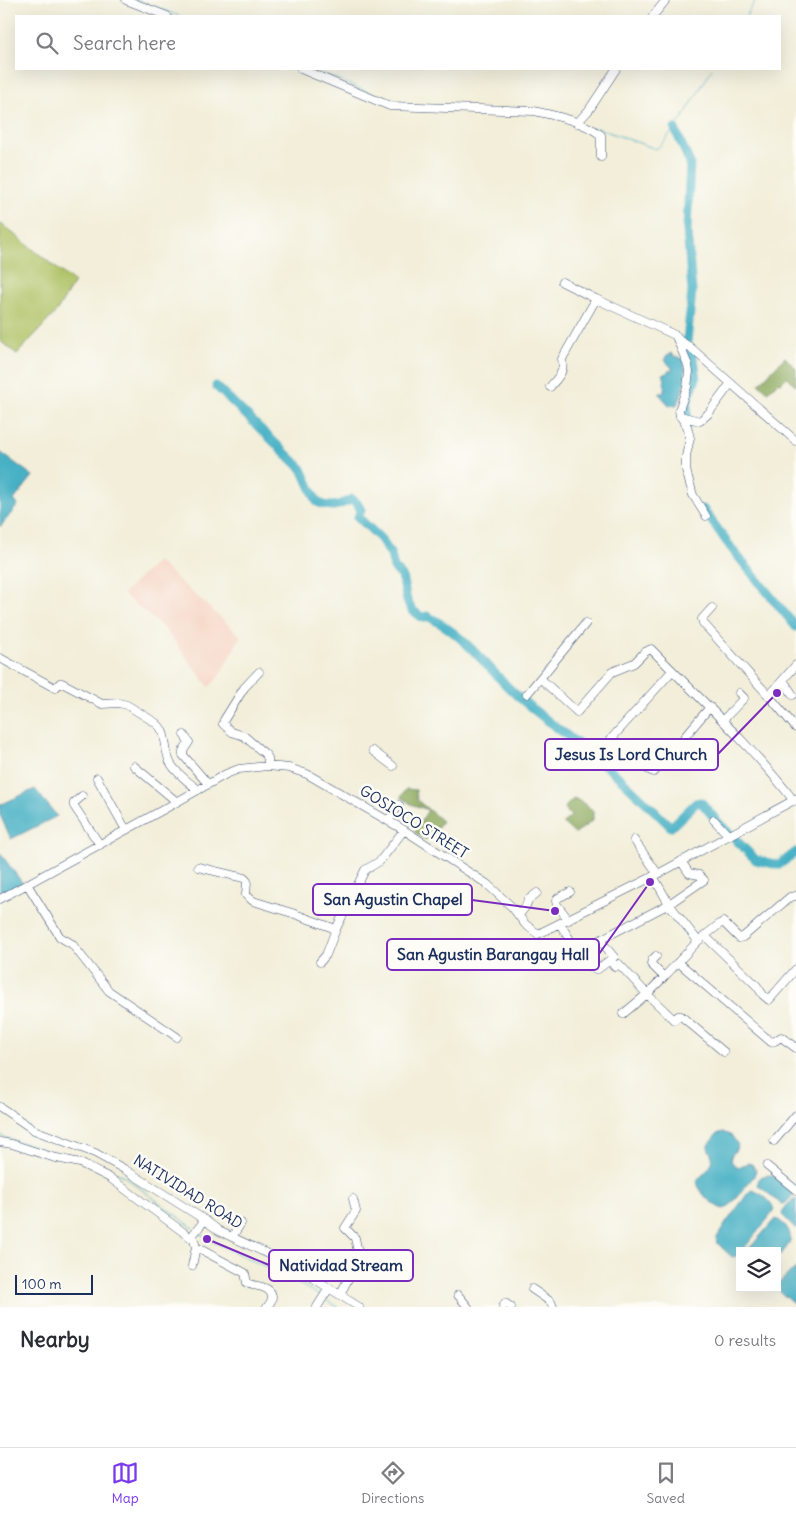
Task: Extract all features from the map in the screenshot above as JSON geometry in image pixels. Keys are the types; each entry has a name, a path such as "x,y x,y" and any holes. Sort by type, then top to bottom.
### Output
{"street":[{"path":"126,0 164,15"},
{"path":"654,15 666,0"},
{"path":"303,70 390,106 534,111 557,116 593,129 601,135 601,157"},
{"path":"576,123 588,110 615,70"},
{"path":"562,282 676,336 796,441"},
{"path":"550,387 562,371 564,367 562,359 596,299"},
{"path":"680,340 689,372 687,386 679,410 686,418 690,438 686,456 687,477 693,496 706,516"},
{"path":"686,418 700,421 708,414 731,383"},
{"path":"712,608 702,618 703,623 796,728"},
{"path":"527,694 586,623"},
{"path":"541,679 577,712 612,672 634,663 650,649 723,720 795,800"},
{"path":"0,658 55,688 62,683 102,704 119,702 156,723 163,732 172,765 198,790"},
{"path":"769,696 796,666"},
{"path":"611,739 672,671"},
{"path":"259,672 244,688 223,724 232,732 244,736 265,754 268,758 268,766"},
{"path":"783,680 793,695"},
{"path":"723,720 744,698 740,693"},
{"path":"644,767 654,772 710,707"},
{"path":"184,735 189,742 183,754 208,784"},
{"path":"373,751 393,766"},
{"path":"134,766 177,802"},
{"name":"GOSIOCO STREET","path":"0,899 226,774 239,768 268,766 289,768 307,774 404,830 487,884 519,915 525,924 538,934 655,875 795,800"},
{"path":"97,778 126,830"},
{"path":"82,796 74,803 74,806 100,845"},
{"path":"388,821 399,805"},
{"path":"714,820 730,835"},
{"path":"320,962 326,955 336,929 365,870 380,861 404,830"},
{"path":"634,840 655,875 669,904 698,942"},
{"path":"579,954 600,940 669,904 704,880 699,874 689,874 681,861"},
{"path":"198,867 244,878 247,881 246,895 253,901 336,929"},
{"path":"28,884 60,937 72,944 109,991 177,1037"},
{"path":"568,920 556,902 558,898 570,892"},
{"path":"519,915 528,900 537,893"},
{"path":"623,1014 647,994 698,942 723,922 739,938 743,937 790,897 796,896"},
{"path":"560,924 579,954 596,969 614,957 600,940"},
{"path":"705,936 758,986 763,995 769,1000 796,969"},
{"path":"656,956 650,964 664,977"},
{"path":"610,961 615,967 619,964 673,1019 681,1016 724,1052"},
{"path":"678,962 771,1042 780,1036 796,1048"},
{"name":"NATIVIDAD ROAD","path":"0,1107 34,1130 95,1153 124,1168 220,1231 294,1266 327,1290 340,1295 359,1307"},
{"path":"774,1140 796,1114"},
{"path":"0,1142 80,1163 110,1178 138,1199 195,1232"},
{"path":"767,1166 796,1190"},
{"path":"340,1295 359,1256 355,1238 344,1228 356,1211 353,1199"},
{"path":"192,1266 196,1247 194,1240 195,1232 205,1220"},
{"path":"232,1237 242,1224"},
{"path":"196,1247 245,1273 247,1283 268,1290 272,1295 272,1299 267,1307"},
{"path":"532,1289 551,1302 553,1307"},
{"path":"320,1305 327,1290"},
{"path":"458,1295 468,1307"},
{"path":"503,1307 505,1303 510,1307"}],"shaded area":[{"path":"157,561 241,636 218,678 209,687 165,629 123,594"}],"green space":[{"path":"0,223 74,282 57,311 17,354 0,341"},
{"path":"785,357 796,368 796,386 787,377 780,384 778,382 768,392 759,384"},
{"path":"406,789 416,790 417,800 442,821 426,840 414,832 428,810 411,804 401,797"},
{"path":"574,798 593,811 593,820 575,834 563,823 571,816 564,808"}],"water":[{"path":"671,353 684,359 686,377 676,406 669,405 660,395 666,389 665,379 662,374 672,370 665,360 666,356"},
{"path":"0,452 33,476 14,500 18,505 0,527"},
{"path":"35,789 57,816 11,839 0,815 0,805"},
{"path":"0,853 24,885 0,898"},
{"path":"723,1132 732,1136 738,1145 731,1156 732,1163 739,1167 747,1163 752,1164 756,1170 754,1176 729,1207 723,1209 707,1198 700,1190 697,1181 712,1164 708,1145 717,1134"},
{"path":"773,1175 793,1191 793,1195 786,1203 781,1204 758,1185 760,1177"},
{"path":"752,1190 759,1193 771,1204 774,1211 745,1247 736,1247 736,1256 732,1257 717,1243 716,1239"},
{"path":"796,1199 796,1229 782,1215 787,1205"},
{"path":"775,1219 785,1225 790,1235 789,1243 781,1253 781,1247 750,1247"},
{"path":"796,1268 796,1305 780,1292 781,1281"}],"waterway":[{"path":"137,0 176,15"},
{"path":"747,15 756,0"},
{"path":"314,70 393,102 400,103"},
{"path":"597,128 656,149 673,131 711,70"},
{"path":"675,129 690,163 687,229 692,291 687,342 695,365 696,378 688,400 687,415 689,424"},
{"path":"216,386 302,469 317,502 335,506 352,499 357,503 361,510 358,517 381,539 391,555 394,568 402,576 407,601 412,610 423,618 427,616 440,623 463,640 512,691 610,770 671,827 696,803 701,802 756,860 779,865 796,852"},
{"path":"703,509 732,549 796,627"},
{"path":"0,1136 73,1158"},
{"path":"89,1163 124,1176 193,1228"},
{"path":"198,1232 207,1239 286,1276 320,1296"},
{"path":"326,1300 338,1307"}],"place":[{"name":"Jesus Is Lord Church","path":"777,693"},
{"name":"San Agustin Barangay Hall","path":"650,882"},
{"name":"San Agustin Chapel","path":"555,911"},
{"name":"Natividad Stream","path":"207,1239"}]}
